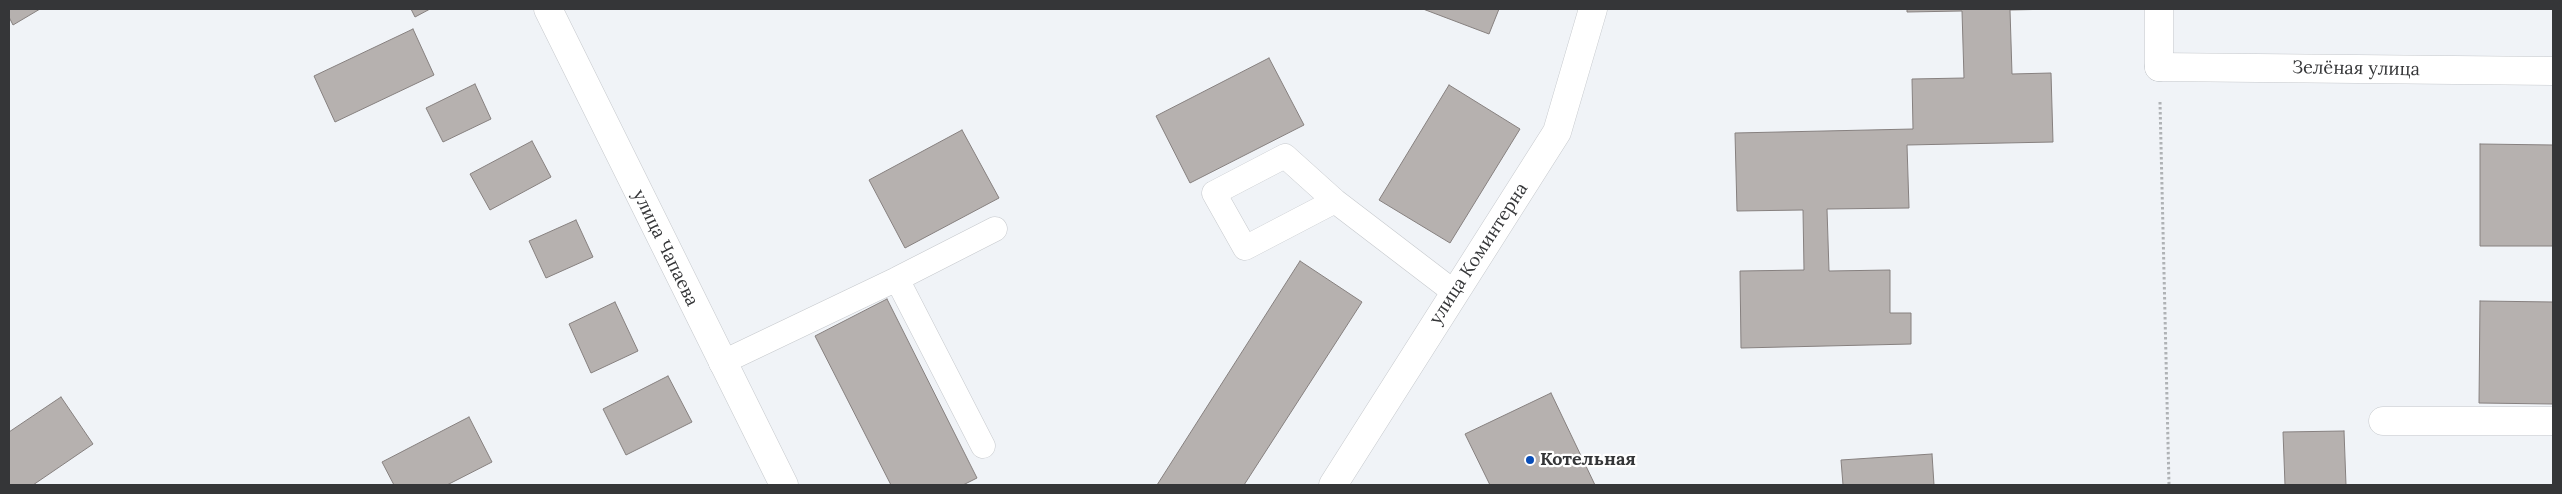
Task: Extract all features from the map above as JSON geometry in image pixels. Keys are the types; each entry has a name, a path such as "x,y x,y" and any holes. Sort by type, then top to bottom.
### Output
{"street":[{"name":"улица Чапаева","path":"548,9 721,363 784,485"},
{"name":"улица Коминтерна","path":"1333,485 1557,132 1594,9"},
{"path":"2159,9 2159,67"},
{"name":"Зелёная улица","path":"2159,67 2553,71"},
{"path":"2383,421 2553,421"}],"lane":[{"path":"1335,201 1245,248 1214,194 1285,156 1335,201 1454,292"},
{"path":"721,363 897,279 996,229"},
{"path":"897,279 983,446"}],"path":[{"path":"2159,67 2169,485"}],"building":[{"path":"9,9 40,9 13,25 9,17"},
{"path":"411,9 430,9 415,17"},
{"path":"1423,9 1499,9 1489,34"},
{"path":"1907,9 2056,9 2010,10 2012,74 2051,73 2053,142 1907,145 1909,208 1827,209 1829,271 1890,270 1890,313 1911,313 1911,344 1741,348 1740,271 1804,270 1803,210 1737,211 1735,133 1913,129 1912,79 1964,78 1962,11 1907,12"},
{"path":"413,29 434,75 335,122 314,76"},
{"path":"1269,58 1304,125 1190,183 1156,116"},
{"path":"475,84 491,119 443,142 426,108"},
{"path":"1449,85 1520,129 1450,243 1379,200"},
{"path":"962,130 999,198 905,248 869,180"},
{"path":"532,141 551,177 490,210 470,174"},
{"path":"2480,144 2553,145 2553,246 2480,246"},
{"path":"576,220 593,257 546,278 529,241"},
{"path":"1300,261 1362,302 1244,485 1157,485"},
{"path":"887,299 977,478 963,485 891,485 815,336"},
{"path":"2480,301 2553,302 2553,404 2479,403"},
{"path":"615,302 638,351 591,373 569,324"},
{"path":"668,376 692,422 626,455 603,409"},
{"name":"Котельная","path":"1551,393 1595,485 1490,485 1465,434"},
{"path":"61,397 93,444 33,485 9,485 9,432"},
{"path":"469,417 492,462 447,485 394,485 382,462"},
{"path":"2344,431 2346,485 2285,485 2283,432"},
{"path":"1932,454 1934,485 1843,485 1841,460"}],"place":[{"name":"Котельная","path":"1530,460"}]}
